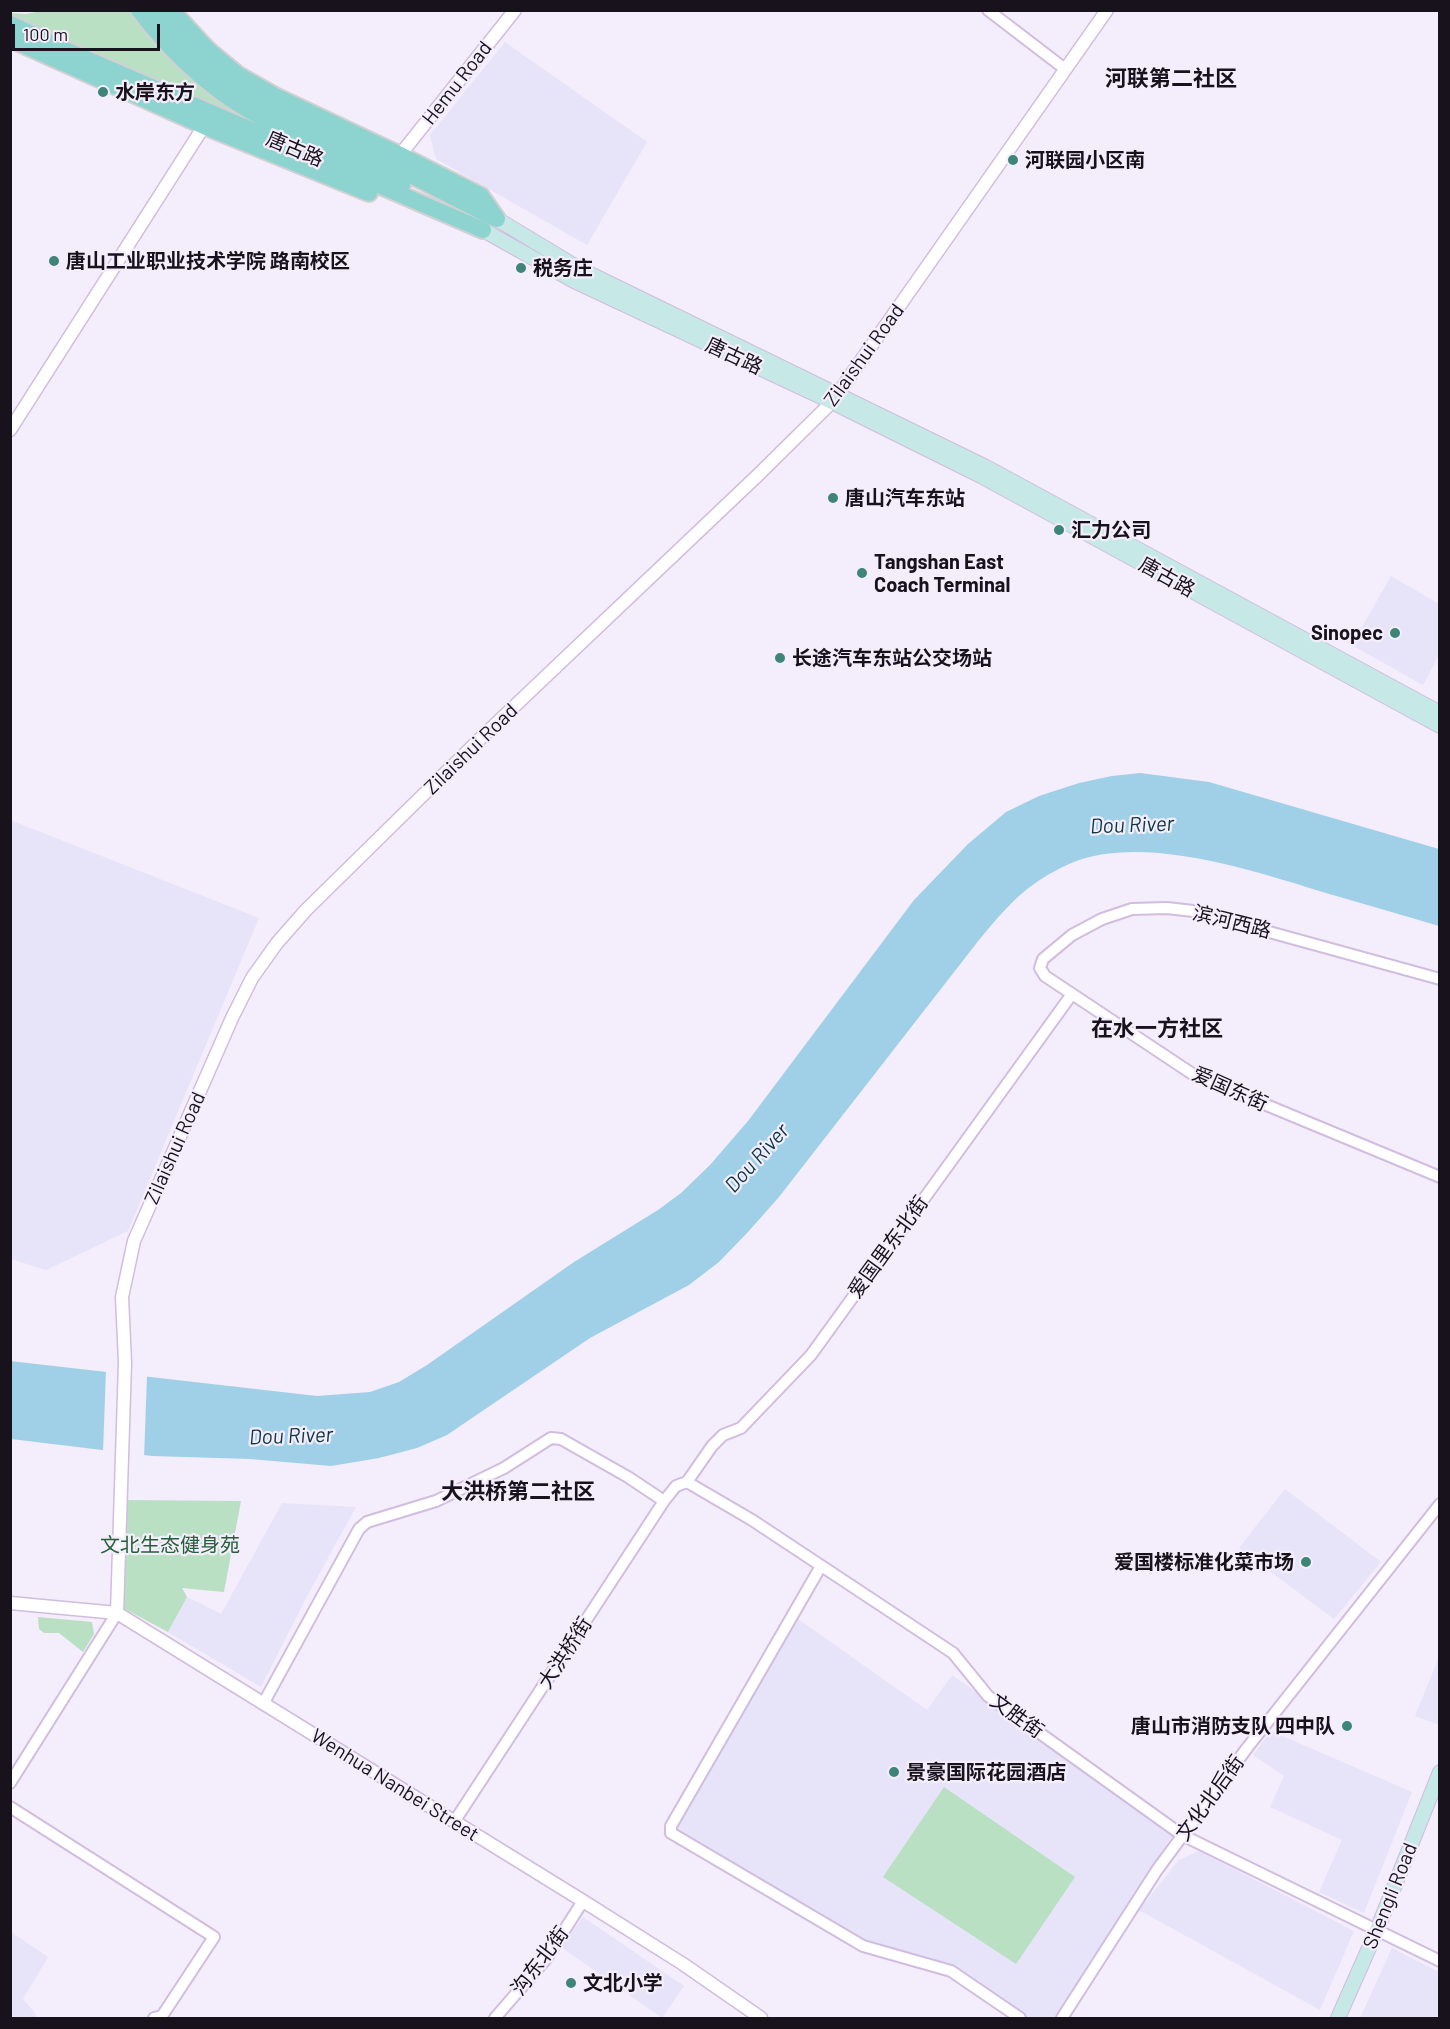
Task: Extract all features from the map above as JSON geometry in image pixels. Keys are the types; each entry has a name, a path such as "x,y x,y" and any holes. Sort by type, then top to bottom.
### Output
{"main road":[{"path":"139,10 190,68 230,98 265,119 380,172 483,230"},
{"name":"唐古路","path":"154,10 172,35 221,77 253,99 300,123 380,172"},
{"path":"171,10 208,50 238,75 275,96 481,196 497,219"},
{"name":"唐古路","path":"10,24 68,51 497,219 580,269 835,398 1440,726"},
{"path":"10,39 204,126 458,229 483,230"},
{"name":"唐古路","path":"483,230 574,280 986,467 1440,713"},
{"name":"Shengli Road","path":"1338,2019 1377,1930 1440,1772"}],"street":[{"name":"Hemu Road","path":"400,155 515,10"},
{"path":"988,10 1065,69"},
{"name":"Zilaishui Road","path":"117,1613 125,1363 122,1297 134,1241 232,1018 252,978 277,943 306,910 835,398 1107,10"},
{"path":"10,430 204,126"},
{"name":"滨河西路","path":"1040,968 1043,959 1072,935 1102,919 1132,909 1167,908 1193,911 1440,979"},
{"name":"爱国东街","path":"1040,968 1045,976 1194,1076 1440,1177"},
{"name":"爱国里东北街","path":"682,1484 712,1446 723,1436 741,1428 811,1355 1072,994"},
{"path":"263,1704 359,1530 367,1522 436,1501 504,1468 551,1438 561,1440 628,1477 664,1502"},
{"name":"大洪桥街","path":"454,1822 664,1502 682,1484"},
{"name":"文胜街","path":"682,1484 752,1520 953,1653 988,1696 1182,1835 1440,1961"},
{"name":"文化北后街","path":"1062,2019 1157,1870 1182,1835 1247,1748 1440,1504"},
{"path":"821,1566 671,1826 671,1833 863,1946 951,1971 1020,2019"},
{"name":"Wenhua Nanbei Street","path":"10,1603 117,1613 683,1964 761,2019"},
{"path":"10,1783 117,1613"},
{"path":"10,1807 214,1937 162,2016 154,2019"},
{"name":"沟东北街","path":"495,2019 546,1959 583,1901"}],"shaded area":[{"path":"505,42 647,142 587,245 436,159 430,135"},
{"name":"Sinopec","path":"1391,576 1439,604 1439,655 1423,685 1339,638 1362,627"},
{"path":"10,820 259,918 128,1231 46,1270 11,1259"},
{"name":"爱国楼标准化菜市场","path":"1285,1489 1381,1562 1334,1619 1239,1548"},
{"path":"282,1503 356,1507 261,1687 168,1632 187,1597 221,1614"},
{"name":"景豪国际花园酒店","path":"791,1614 927,1710 952,1675 1174,1833 1054,2018 1026,2018 980,1988 951,1974 865,1950 839,1940 663,1834"},
{"path":"1439,1657 1440,1725 1415,1716"},
{"path":"1271,1731 1412,1792 1364,1913 1319,1892 1342,1840 1270,1807 1284,1776 1253,1755"},
{"path":"1199,1851 1354,1931 1320,2010 1139,1910 1179,1860"},
{"path":"583,1917 684,1986 662,2018 561,1947"},
{"path":"10,1931 48,1957 23,1999 35,2013 36,2018 11,2018"},
{"path":"1392,1948 1439,1972 1439,2018 1360,2018"}],"green space":[{"path":"46,10 129,11 170,61 202,88 256,124 10,13 26,14"},
{"name":"文北生态健身苑","path":"125,1500 241,1501 224,1592 182,1588 187,1597 168,1632 123,1608"},
{"path":"38,1617 92,1622 94,1634 83,1652 59,1633 44,1633 39,1629"},
{"path":"944,1787 1075,1877 1016,1964 883,1877"}],"water":[{"name":"Dou River","path":"1140,773 1209,782 1439,849 1439,926 1266,875 1198,858 1163,853 1129,852 1098,855 1069,864 1030,887 1000,916 779,1197 719,1262 689,1285 590,1338 447,1435 417,1448 379,1458 331,1466 250,1459 152,1456 11,1439 10,1361 317,1396 370,1392 399,1382 427,1365 574,1262 658,1210 681,1193 710,1165 748,1121 914,900 968,844 1006,812 1039,796 1079,783"}],"pier":[{"path":"106,1370 147,1375 144,1458 103,1453"}],"place":[{"name":"水岸东方","path":"103,92"},
{"name":"河联园小区南","path":"1013,160"},
{"name":"唐山工业职业技术学院 路南校区","path":"54,261"},
{"name":"税务庄","path":"521,268"},
{"name":"唐山汽车东站","path":"833,498"},
{"name":"汇力公司","path":"1059,530"},
{"name":"Tangshan East Coach Terminal","path":"862,573"},
{"name":"Sinopec","path":"1395,633"},
{"name":"长途汽车东站公交场站","path":"780,658"},
{"name":"爱国楼标准化菜市场","path":"1306,1562"},
{"name":"唐山市消防支队 四中队","path":"1347,1726"},
{"name":"景豪国际花园酒店","path":"894,1772"},
{"name":"文北小学","path":"571,1983"}],"district":[{"name":"河联第二社区","path":"1171,79"},
{"name":"在水一方社区","path":"1157,1029"},
{"name":"大洪桥第二社区","path":"518,1492"}]}
